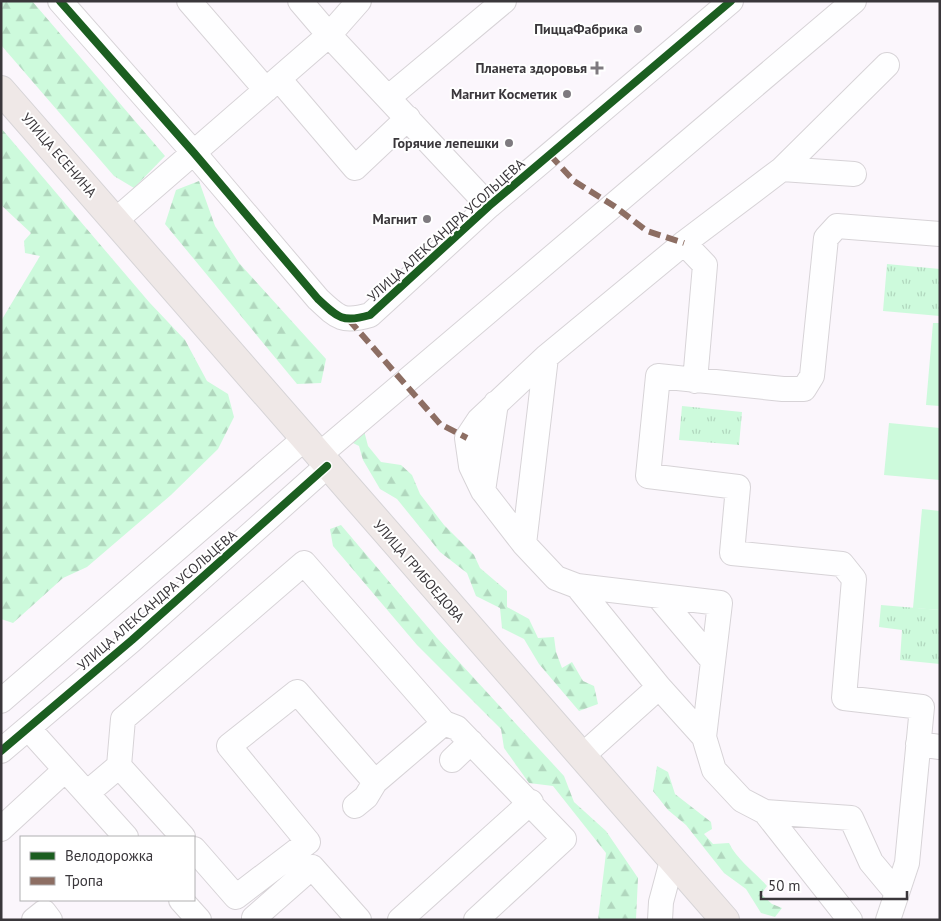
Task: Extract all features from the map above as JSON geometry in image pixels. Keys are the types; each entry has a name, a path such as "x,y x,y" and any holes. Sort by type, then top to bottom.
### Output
{"main road":[{"name":"УЛИЦА ЕСЕНИНА","path":"1,90 116,220"},
{"name":"УЛИЦА ГРИБОЕДОВА","path":"116,220 316,454 725,920"}],"street":[{"name":"УЛИЦА АЛЕКСАНДРА УСОЛЬЦЕВА","path":"60,1 194,153 318,299 335,315 349,320 370,315 489,206 731,1"},
{"path":"189,1 355,168 408,118"},
{"path":"300,1 329,35 489,206"},
{"path":"116,220 329,35 359,1"},
{"path":"389,97 504,1"},
{"path":"316,454 854,1"},
{"path":"850,920 764,812 742,800 714,770 704,737 720,604 577,586 556,578 524,544 483,491 472,466 467,438 478,420 546,357 684,243 782,168 887,65"},
{"path":"782,168 854,174"},
{"path":"888,920 907,863 929,745 922,707 844,698 854,579 842,564 732,553 738,487 648,476 658,376 694,381 804,389 812,376 826,238 837,226 940,234"},
{"path":"684,243 705,265 694,381"},
{"path":"524,544 546,357"},
{"name":"УЛИЦА АЛЕКСАНДРА УСОЛЬЦЕВА","path":"1,701 316,454"},
{"name":"УЛИЦА АЛЕКСАНДРА УСОЛЬЦЕВА","path":"1,751 132,640 316,454"},
{"path":"86,793 119,766 123,719 304,563 444,723 457,728 531,802 564,839 476,920"},
{"path":"577,586 659,687 704,737"},
{"path":"658,596 713,661"},
{"path":"581,757 659,687"},
{"path":"195,850 236,897 308,842 229,746 297,692 375,782"},
{"path":"355,806 366,797 375,782 444,723"},
{"path":"28,728 125,836"},
{"path":"452,760 471,742"},
{"path":"119,766 182,836"},
{"path":"1,828 65,770"},
{"path":"400,920 531,802"},
{"path":"764,812 851,818 871,862 896,892"},
{"path":"660,920 661,902 672,861"},
{"path":"256,920 254,918 312,867 359,920"},
{"path":"182,901 199,920"},
{"path":"34,920 44,912 50,920"}],"green space":[{"path":"1,1 32,1 165,156 134,188 114,176 1,45"},
{"path":"1,128 149,302 185,340 207,381 228,394 234,417 218,449 171,495 87,567 63,578 13,623 1,619 1,321 40,256 25,253 24,241 31,233 1,205"},
{"path":"199,181 215,226 239,263 326,359 321,383 297,384 165,224 176,190"},
{"path":"887,264 940,269 940,316 883,311"},
{"path":"933,323 940,323 940,406 926,405"},
{"path":"682,406 742,412 739,445 679,440"},
{"path":"362,423 368,446 381,462 401,465 412,475 420,494 444,525 474,555 480,568 507,591 507,607 529,619 538,638 554,637 556,652 562,668 572,662 583,681 594,686 598,704 579,711 539,664 524,639 502,628 500,608 476,596 467,573 440,552 397,499 380,489 363,460 359,446 349,441"},
{"path":"889,423 940,428 940,480 884,475"},
{"path":"922,509 940,511 940,610 913,608"},
{"path":"341,525 437,638 564,776 574,802 606,831 638,878 636,919 598,920 606,853 553,786 529,783 504,748 501,729 417,645 333,546 330,529"},
{"path":"881,605 940,610 940,664 900,660 902,630 879,627"},
{"path":"657,766 668,772 675,794 711,822 712,829 704,834 713,844 729,843 741,860 767,886 761,894 772,904 782,908 775,917 761,913 746,889 724,873 686,825 668,810 653,791"}],"marked path":[{"path":"550,155 574,181 614,206 647,231 684,243"},
{"path":"349,320 440,424 467,438"}],"cycle path":[{"path":"60,1 194,153 318,299 336,315 353,319 370,315 489,206 731,1"},
{"path":"1,751 132,640 327,466"}],"place":[{"name":"ПиццаФабрика","path":"638,29"},
{"name":"Планета здоровья","path":"597,68"},
{"name":"Магнит Косметик","path":"567,94"},
{"name":"Горячие лепешки","path":"509,143"},
{"name":"Магнит","path":"427,219"}]}
